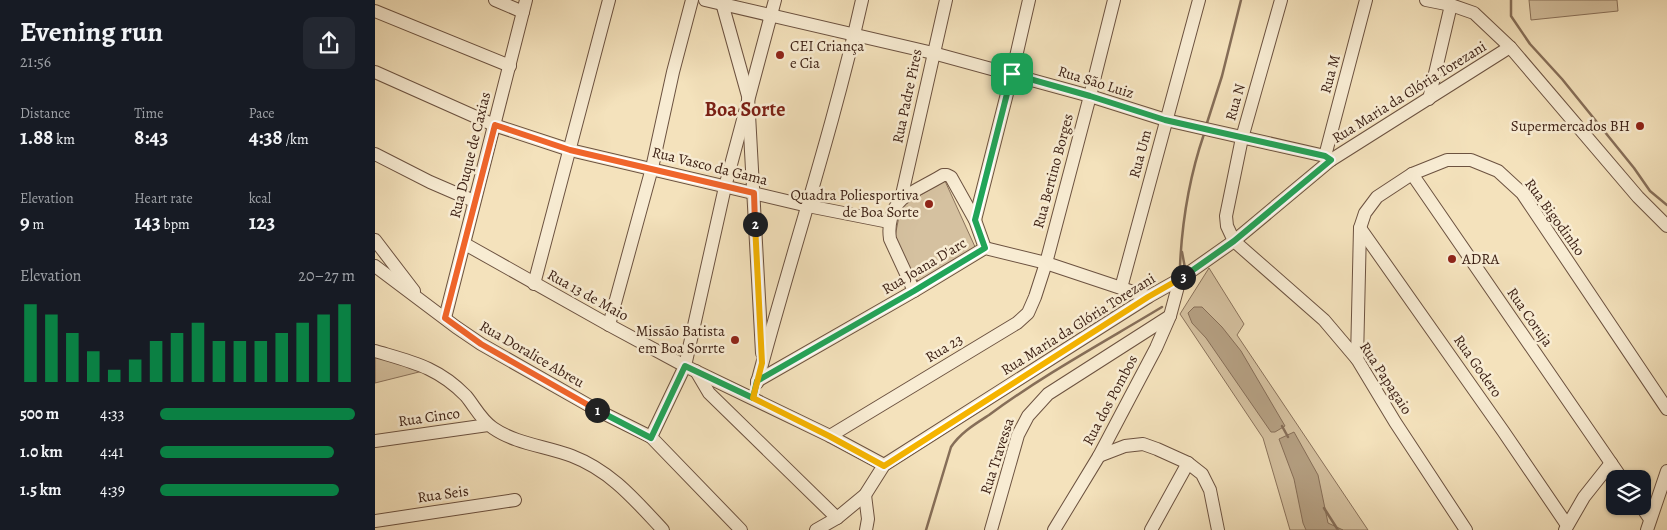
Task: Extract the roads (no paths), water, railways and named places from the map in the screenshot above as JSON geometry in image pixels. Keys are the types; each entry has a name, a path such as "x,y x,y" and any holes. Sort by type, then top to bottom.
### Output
{"street":[{"path":"495,0 525,6"},
{"path":"535,284 609,0"},
{"path":"609,325 652,168 673,72 692,0"},
{"name":"Rua São Luiz","path":"705,0 722,2 933,53 1090,96 1165,120 1328,158"},
{"path":"651,438 690,368 725,187 775,0"},
{"path":"753,398 808,206 862,0"},
{"name":"Rua Padre Pires","path":"901,199 946,0"},
{"path":"975,220 1029,0"},
{"name":"Rua Bertino Borges","path":"1046,263 1114,0"},
{"name":"Rua Um","path":"1121,288 1199,0"},
{"name":"Rua N","path":"1234,241 1227,226 1226,216 1242,138 1281,0"},
{"name":"Rua M","path":"1328,158 1366,0"},
{"path":"1426,0 1451,5 1474,13 1510,47 1638,197 1667,226"},
{"path":"722,2 748,96 762,363"},
{"path":"1429,99 1451,5"},
{"name":"Rua Duque de Caxias","path":"445,318 525,6"},
{"path":"375,11 510,66"},
{"name":"Rua Maria da Glória Torezani","path":"816,530 837,518 865,495 884,466 1148,297 1180,279 1234,241 1328,158 1429,99 1510,47"},
{"name":"Rua Vasco da Gama","path":"375,72 495,125 570,150 808,206 889,222"},
{"path":"375,154 430,182 474,201"},
{"name":"Rua Bigodinho","path":"1357,359 1360,228 1365,213 1377,197 1412,174 1447,160 1471,160 1498,171 1521,193 1667,409"},
{"name":"Rua Coruja","path":"1412,174 1616,470"},
{"path":"914,291 890,239 889,222 901,199 943,175 951,177 975,220 985,248"},
{"name":"Rua Godero","path":"1360,228 1498,423 1566,528"},
{"path":"375,240 422,301"},
{"name":"Rua Papagaio","path":"1234,241 1324,320 1357,359 1395,422 1467,530"},
{"name":"Rua 13 de Maio","path":"465,244 690,368 829,436 884,466"},
{"name":"Rua Joana D'arc","path":"757,381 985,248 1046,263 1148,297"},
{"name":"Rua 23","path":"829,436 1017,323 1028,313 1046,263"},
{"name":"Rua Doralice Abreu","path":"375,266 481,344 597,410 651,438 741,530"},
{"name":"Rua dos Pombos","path":"1054,530 1099,456 1156,348 1170,316 1180,279"},
{"name":"Rua Travessa","path":"991,530 1018,435 1028,416 1048,394 1170,316"},
{"path":"375,351 424,366 444,377 467,398 488,425 518,440 570,455 596,467 623,488 663,530"},
{"path":"690,368 709,393 837,518"},
{"name":"Rua Cinco","path":"375,442 488,425"},
{"path":"1099,456 1125,446 1143,444 1157,448 1188,463 1202,474 1210,490 1218,530"},
{"path":"1151,530 1188,463"},
{"path":"1566,528 1584,497 1611,463"},
{"path":"1649,525 1667,472"},
{"path":"865,495 868,519 865,530"},
{"name":"Rua Seis","path":"375,521 515,500"}],"waterway":[{"path":"1206,126 1222,76 1241,0"},
{"path":"1511,0 1511,16 1530,44 1562,79 1634,168 1650,191 1667,205"},
{"path":"1180,266 1187,199 1204,134"},
{"path":"1182,252 1185,268"},
{"path":"926,530 951,447 963,433 1031,386 1162,307"},
{"path":"1282,426 1288,437"},
{"path":"1324,508 1338,530"}],"place":[{"name":"CEI Criança e Cia","path":"780,55"},
{"name":"Supermercados BH","path":"1640,126"},
{"name":"Quadra Poliesportiva de Boa Sorte","path":"929,204"},
{"name":"ADRA","path":"1452,259"},
{"name":"Missão Batista em Boa Sorrte","path":"735,340"}],"district":[{"name":"Boa Sorte","path":"745,109"}]}
